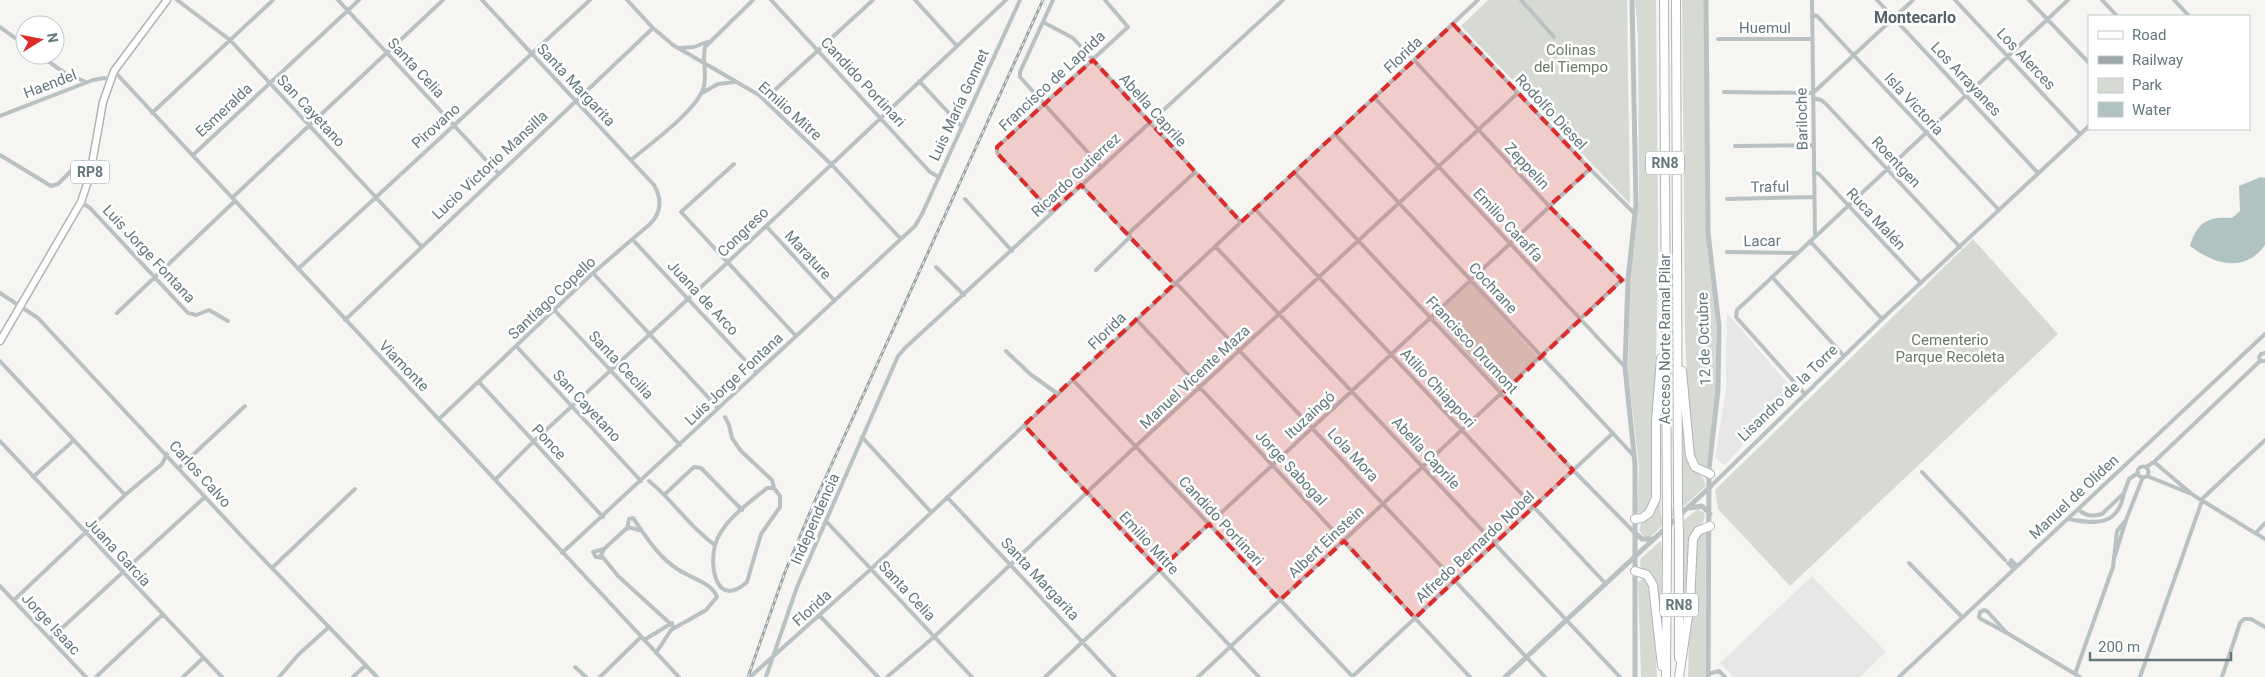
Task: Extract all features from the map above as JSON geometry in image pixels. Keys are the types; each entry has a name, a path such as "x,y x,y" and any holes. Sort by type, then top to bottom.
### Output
{"highway":[{"name":"Acceso Norte Ramal Pilar","path":"1663,1 1667,512 1665,677"},
{"name":"Acceso Norte Ramal Pilar","path":"1676,1 1679,677"},
{"path":"1677,315 1689,452 1695,467 1710,474"},
{"path":"1634,519 1642,518 1649,513 1656,498 1658,394 1665,322"},
{"path":"1679,677 1690,603 1692,541 1698,531 1710,526"},
{"path":"1635,571 1647,575 1653,585 1665,677"}],"main road":[{"name":"RP8","path":"0,341 81,202 89,178 103,102 114,71 167,0"}],"street":[{"name":"San Cayetano","path":"177,0 230,40 421,246"},
{"path":"152,113 273,0"},
{"name":"Santa Celia","path":"338,0 498,173"},
{"name":"Esmeralda","path":"192,155 359,0"},
{"path":"117,312 155,278 309,124 443,0"},
{"name":"Santa Margarita","path":"482,0 654,186"},
{"name":"Pirovano","path":"298,269 590,0"},
{"name":"Emilio Mitre","path":"627,0 653,28 679,48 765,99 831,164 900,238"},
{"path":"631,160 690,109 702,93 705,82 703,52 709,41 753,0"},
{"name":"Candido Portinari","path":"771,0 930,172 938,177"},
{"path":"765,99 873,0"},
{"path":"915,0 957,46"},
{"name":"Congreso","path":"496,480 533,442 727,263 1006,0"},
{"name":"Luis María Gonnet","path":"919,219 1020,0"},
{"path":"1053,0 1020,72 1020,77 1101,167"},
{"name":"Francisco de Laprida","path":"1051,212 997,153 997,147 1128,27 1105,0"},
{"name":"Ricardo Gutierrez","path":"890,372 905,348 1283,0"},
{"name":"Florida","path":"750,677 820,616 1073,380 1136,318 1478,0"},
{"path":"1521,0 1554,37"},
{"path":"1632,0 1636,214 1628,280 1625,367 1634,456 1635,677"},
{"name":"12 de Octubre","path":"1706,0 1708,233 1719,326 1718,390 1710,474 1708,676"},
{"name":"Bariloche","path":"1812,0 1815,237"},
{"name":"Los Arrayanes","path":"1877,0 2038,173"},
{"path":"1724,92 1813,95 1913,0"},
{"name":"Los Alerces","path":"1955,0 2080,134"},
{"path":"2029,0 2088,62"},
{"path":"1804,393 1736,318 1735,313 2068,0"},
{"path":"2102,0 2116,15"},
{"path":"2174,0 2188,15"},
{"name":"Isla Victoria","path":"1812,15 1817,16 1999,210"},
{"name":"Abella Caprile","path":"1043,22 1073,38 1149,124 1241,222"},
{"name":"Rodolfo Diesel","path":"1453,24 1590,169 1636,214"},
{"path":"0,27 15,38"},
{"name":"Lucio Victorio Mansilla","path":"345,320 653,28"},
{"name":"Huemul","path":"1718,39 1812,40"},
{"path":"679,48 694,47 709,41"},
{"name":"Zeppelin","path":"1414,60 1549,206 1622,280"},
{"path":"53,65 65,73 86,82"},
{"name":"Viamonte","path":"114,71 679,677"},
{"name":"Haendel","path":"0,116 86,82 100,78 110,80"},
{"path":"919,81 962,127"},
{"path":"702,93 718,84 736,82"},
{"name":"Manuel Vicente Maza","path":"887,677 934,637 1136,446 1518,93"},
{"name":"Roentgen","path":"1813,95 1826,104 1960,247"},
{"name":"Emilio Caraffa","path":"1374,97 1625,367"},
{"name":"Lisandro de la Torre","path":"1505,677 1634,556 1690,508 1804,393 2088,127"},
{"name":"Cochrane","path":"1335,134 1634,456"},
{"path":"1735,146 1813,145"},
{"path":"0,155 51,186 58,184 71,171 89,178"},
{"path":"734,164 681,212 796,336"},
{"name":"Ituzaingó","path":"1045,677 1590,169"},
{"name":"Francisco Drumont","path":"1294,172 1573,470 1634,532"},
{"name":"Ruca Malén","path":"1814,172 1819,174 1849,205 1921,283"},
{"path":"1096,270 1194,173"},
{"name":"Lola Mora","path":"1082,185 1240,350 1545,677"},
{"name":"Santiago Copello","path":"439,418 517,347 593,273 656,218 660,200 654,186"},
{"name":"Traful","path":"1727,199 1814,197"},
{"path":"965,199 1012,251"},
{"name":"Luis Jorge Fontana","path":"81,202 90,208 188,313 196,315 209,310 228,321"},
{"name":"Atilio Chiappori","path":"1255,209 1606,583"},
{"name":"Luis Jorge Fontana","path":"562,553 915,226 919,219"},
{"name":"Marature","path":"766,226 834,300"},
{"name":"Juana de Arco","path":"633,240 756,372"},
{"path":"1810,241 1882,319"},
{"name":"Abella Caprile","path":"1215,246 1620,677"},
{"name":"Lacar","path":"1727,252 1797,253"},
{"path":"936,267 964,295"},
{"path":"593,273 718,408"},
{"path":"1772,277 1844,356"},
{"path":"1622,280 1628,280"},
{"name":"Albert Einstein","path":"1198,677 1622,280"},
{"name":"Carlos Calvo","path":"0,293 38,318 272,568 377,677"},
{"name":"Santa Cecilia","path":"545,300 680,445"},
{"name":"Jorge Sabogal","path":"1136,318 1470,677"},
{"name":"Manuel de Oliden","path":"1899,677 2265,334"},
{"name":"San Cayetano","path":"517,347 641,481"},
{"path":"1006,351 1030,374 1058,394"},
{"path":"2068,519 2091,523 2103,522 2121,507 2126,484 2138,473 2139,468 2146,467 2154,462 2263,361 2260,354 2265,354"},
{"path":"0,361 125,496"},
{"name":"Independencia","path":"766,677 770,660 797,587 890,372"},
{"name":"Candido Portinari","path":"1073,380 1352,677"},
{"name":"Ponce","path":"479,382 603,517"},
{"path":"179,468 246,406"},
{"path":"725,417 732,438 741,451 772,480 774,488 780,496 780,507 761,534 747,582 733,590 725,590 714,579 715,545 723,530 742,510 767,488 774,488"},
{"name":"Emilio Mitre","path":"1024,424 1259,677"},
{"name":"Alfredo Bernardo Nobel","path":"1352,677 1613,433"},
{"path":"862,437 931,512"},
{"path":"33,477 74,440"},
{"path":"2140,677 2202,500 2265,440"},
{"name":"Juana García","path":"0,441 222,677"},
{"path":"14,600 162,464 167,454"},
{"path":"2154,462 2194,495 2265,539"},
{"path":"665,494 698,466 742,510"},
{"path":"2075,674 2080,664 2126,520 2148,471 2146,467"},
{"path":"1922,472 1999,554 2016,568"},
{"path":"2138,473 2194,495"},
{"path":"649,481 665,494 691,524 715,545"},
{"path":"272,568 355,489"},
{"path":"2078,509 2082,513 2098,516 2124,493"},
{"path":"50,640 205,497"},
{"name":"Santa Margarita","path":"947,497 1115,677"},
{"path":"1690,508 1702,506 1710,514"},
{"path":"600,677 643,639 706,610 715,601 715,593 705,584 669,563 639,530 633,518 629,519 626,529"},
{"name":"Santa Celia","path":"826,521 972,677"},
{"path":"2256,533 2265,523"},
{"path":"639,530 632,527 626,529 604,549 601,555 629,586 673,625"},
{"path":"1634,532 1642,539 1653,540"},
{"path":"604,549 593,552 596,557 604,558"},
{"path":"1909,563 1962,617"},
{"path":"705,584 714,579"},
{"name":"Jorge Isaac","path":"0,586 86,677"},
{"path":"2008,633 1987,611 1980,612 1979,617 1981,620 2008,633 2080,677"},
{"path":"96,677 162,615"},
{"path":"820,616 878,677"},
{"path":"2222,677 2240,623 2244,619 2251,619 2265,627"},
{"path":"656,653 673,625"},
{"path":"279,677 299,654 329,627"},
{"path":"183,677 203,658"},
{"path":"353,677 366,665"},
{"path":"575,666 586,677"},
{"path":"1708,676 1719,671 1725,677"}],"highlighted area":[{"path":"1453,24 1590,169 1549,206 1622,280 1502,394 1573,470 1415,618 1344,541 1280,600 1209,524 1159,570 1024,425 1174,284 1081,185 1051,212 997,153 997,147 1093,60 1241,222"}],"shaded area":[{"path":"1727,313 1794,391 1724,465 1715,458 1726,388"},
{"path":"1812,576 1886,652 1860,677 1734,677 1720,663"}],"green space":[{"name":"Colinas del Tiempo","path":"1488,0 1627,0 1630,204 1461,26"},
{"path":"1635,0 1656,0 1658,150 1654,470 1649,509 1641,515 1637,510 1639,467 1628,372 1630,281 1639,200 1638,38"},
{"path":"1682,0 1704,0 1706,237 1716,320 1716,393 1707,465 1704,468 1695,464 1689,427 1685,335"},
{"name":"Cementerio Parque Recoleta","path":"1973,239 2058,334 1790,586 1718,509 1715,490"},
{"path":"1471,283 1538,357 1502,390 1434,317"},
{"path":"1683,419 1693,469 1703,478 1706,486 1650,537 1645,538 1639,530 1641,524 1651,514 1659,437 1661,518 1683,499"},
{"path":"1698,509 1704,513 1705,517 1689,540 1689,590 1684,619 1684,520"},
{"path":"1704,531 1707,532 1708,540 1706,552 1705,677 1688,677 1694,593 1695,537"},
{"path":"1661,541 1661,626 1646,572 1640,566 1641,558"},
{"path":"1644,578 1647,580 1652,591 1657,677 1641,677 1638,582"}],"water":[{"path":"2261,177 2265,178 2265,245 2257,254 2239,263 2229,263 2209,258 2190,246 2196,231 2205,222 2216,218 2232,218 2240,211 2239,186"}],"railway":[{"path":"748,677 785,572 814,503 1043,0"}],"district":[{"name":"Montecarlo","path":"1915,17"}]}
